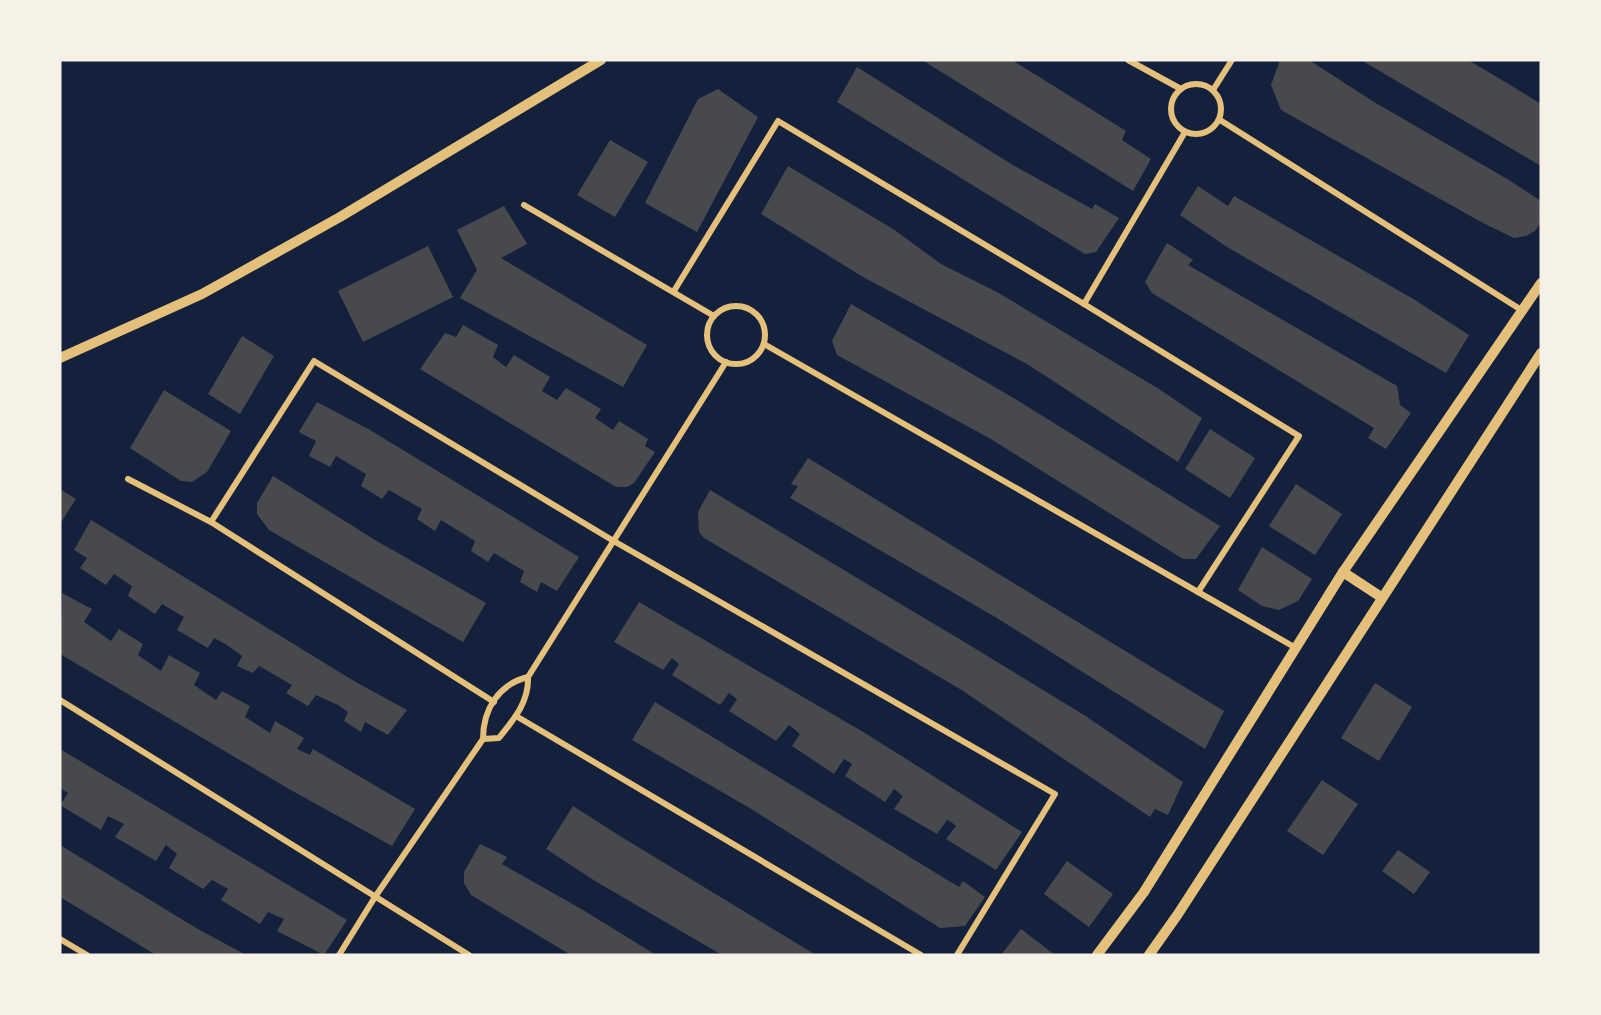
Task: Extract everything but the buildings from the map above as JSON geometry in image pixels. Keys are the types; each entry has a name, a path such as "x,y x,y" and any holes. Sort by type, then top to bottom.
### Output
{"street":[{"path":"60,358 212,289 340,217 601,60"},
{"path":"1128,60 1180,89"},
{"path":"1213,90 1232,60"},
{"path":"1191,84 1203,84 1213,90 1220,98 1222,109 1220,120 1211,130 1198,135 1185,132 1175,124 1171,112 1173,99 1180,89 1191,84"},
{"path":"1220,120 1523,311"},
{"path":"674,291 778,121 1084,303 1299,436 1198,592"},
{"path":"1084,303 1185,132"},
{"path":"524,205 714,316"},
{"path":"1097,955 1144,892 1343,572 1541,284"},
{"path":"732,306 751,310 764,325 764,344 752,359 735,364 726,362 712,350 707,332 714,316 732,306"},
{"path":"764,344 1296,648"},
{"path":"1149,955 1185,904 1381,597 1541,353"},
{"path":"211,522 314,361 612,540 1055,794 957,955"},
{"path":"483,739 499,738 516,716 529,691 528,677 726,362"},
{"path":"128,479 211,522 494,702"},
{"path":"1343,572 1381,597"},
{"path":"339,955 375,897 483,739 483,720 494,702 510,681 528,677"},
{"path":"60,700 469,955"},
{"path":"516,716 921,955"},
{"path":"60,939 87,955"}]}
